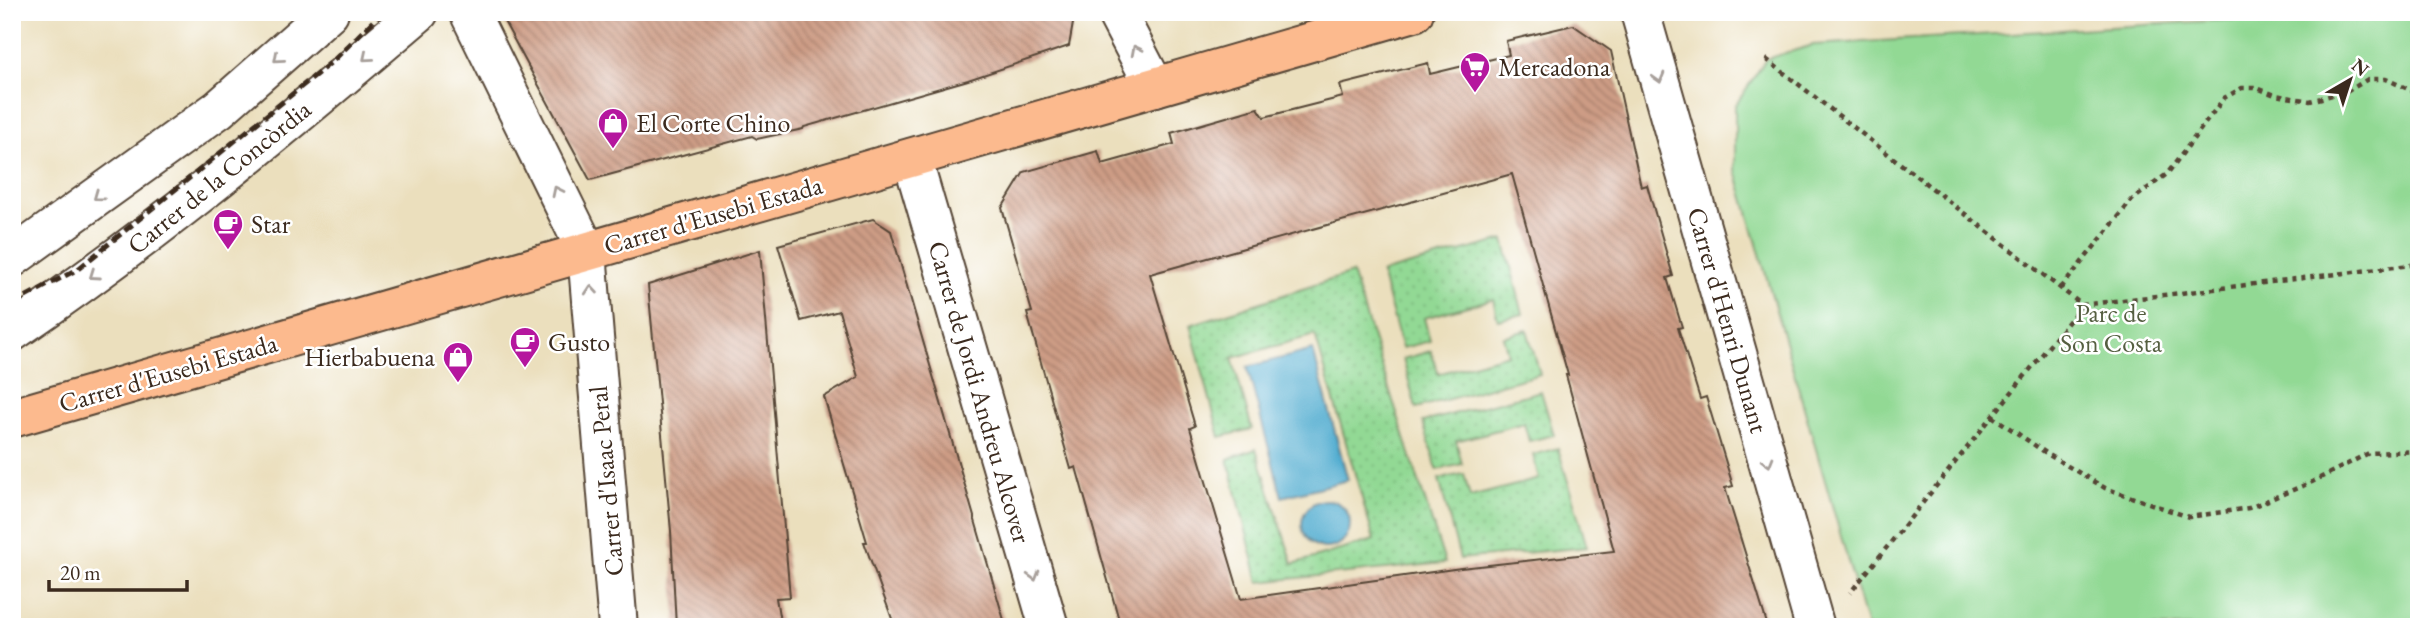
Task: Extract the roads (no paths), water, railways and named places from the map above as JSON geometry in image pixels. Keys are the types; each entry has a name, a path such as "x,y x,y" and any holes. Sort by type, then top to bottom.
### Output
{"main road":[{"name":"Carrer d'Eusebi Estada","path":"12,418 1414,12"}],"street":[{"name":"Carrer de la Concòrdia","path":"12,258 219,109 329,12"},
{"name":"Carrer de la Concòrdia","path":"12,332 131,249 299,115 419,12"},
{"path":"469,12 587,252"},
{"path":"1116,12 1155,87"},
{"name":"Carrer d'Henri Dunant","path":"1640,12 1815,627"},
{"name":"Carrer de Jordi Andreu Alcover","path":"912,158 1049,627"},
{"name":"Carrer d'Isaac Peral","path":"587,252 618,627"}],"water":[{"path":"1313,350 1348,480 1282,497 1247,367"},
{"path":"1326,500 1335,501 1343,507 1349,515 1349,533 1343,541 1335,547 1326,548 1317,547 1309,541 1303,533 1302,524 1303,515 1309,507 1317,501"}],"railway":[{"path":"12,304 78,269 334,60 382,12"}],"place":[{"name":"Mercadona","path":"1475,94"},
{"name":"El Corte Chino","path":"613,150"},
{"name":"Star","path":"228,251"},
{"name":"Gusto","path":"525,369"},
{"name":"Hierbabuena","path":"458,384"}],"park label":[{"name":"Parc de Son Costa","path":"2111,328"}]}
